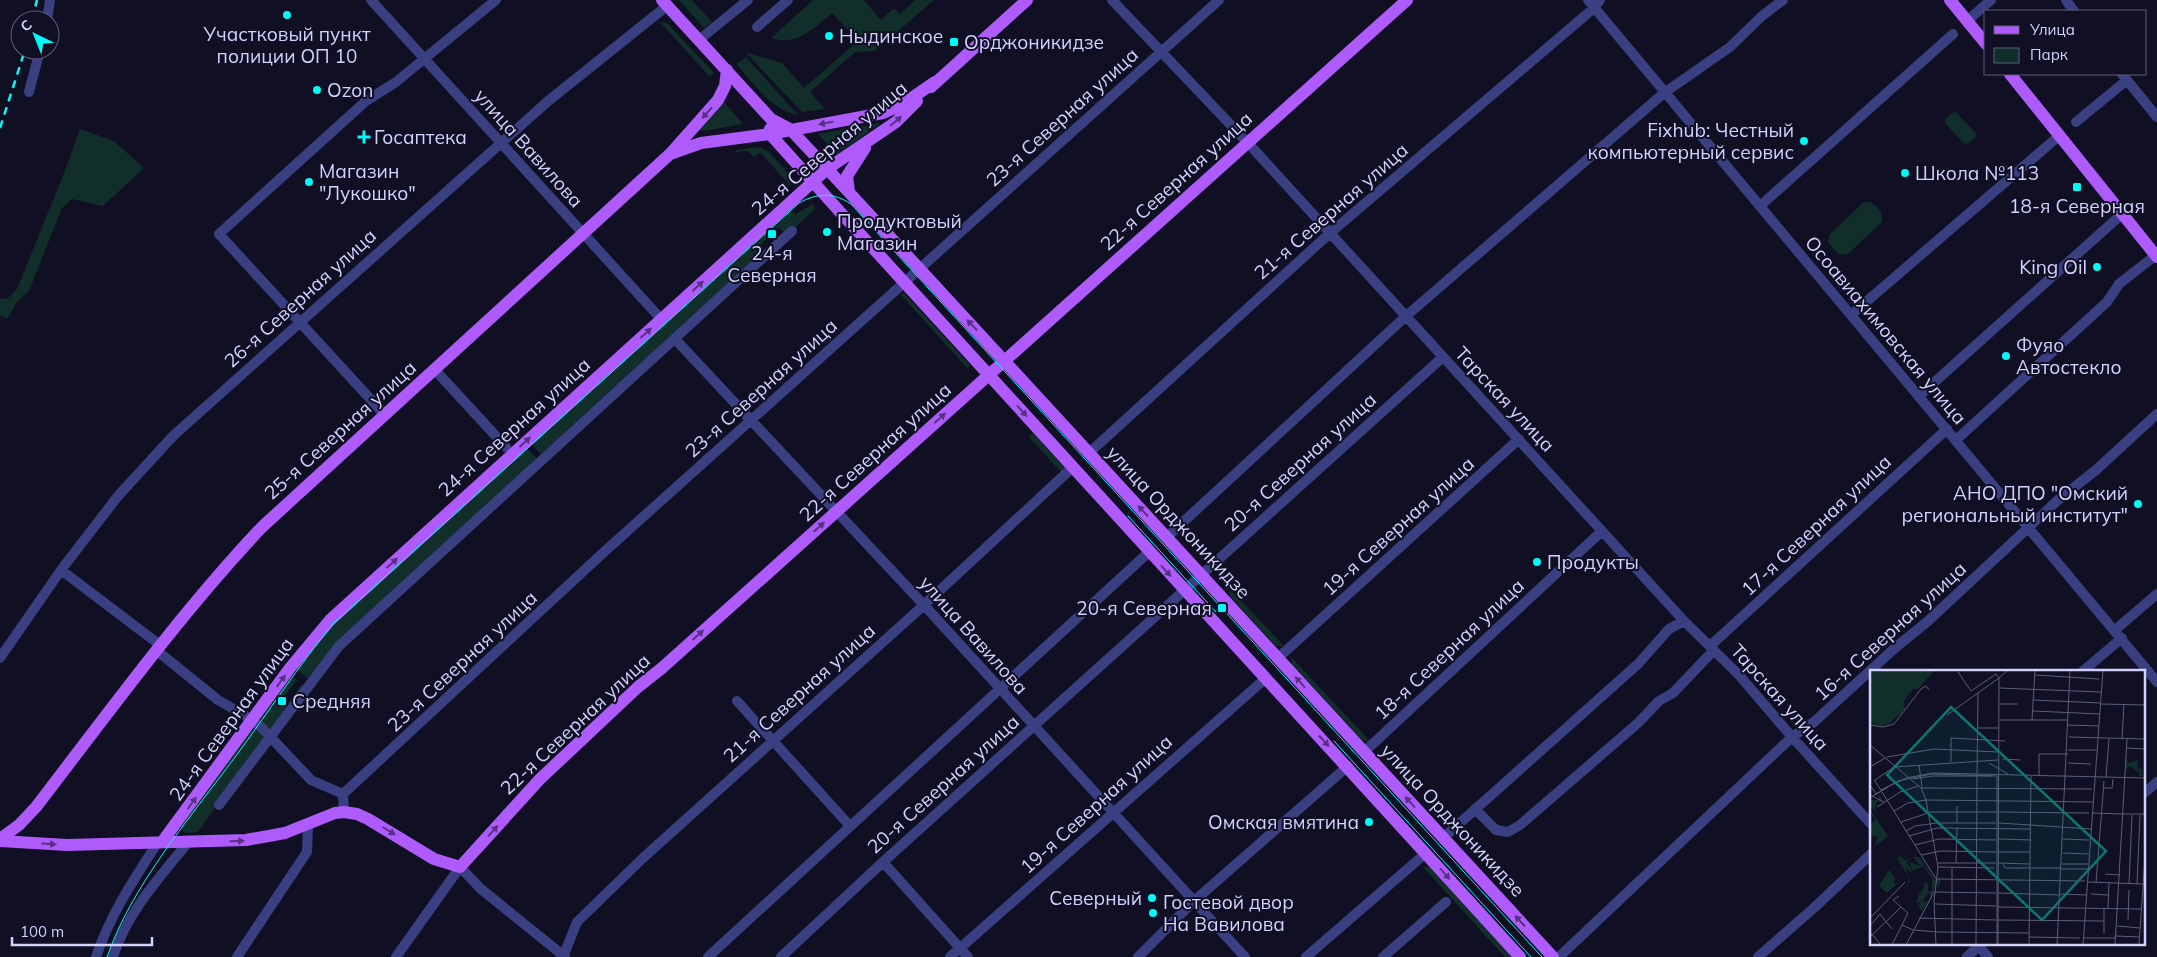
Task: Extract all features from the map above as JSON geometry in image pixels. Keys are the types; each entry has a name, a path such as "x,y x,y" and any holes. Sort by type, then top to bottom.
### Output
{"main road":[{"name":"24-я Северная улица","path":"160,842 290,668 330,620 813,182 908,111 935,82 1027,0"},
{"name":"22-я Северная улица","path":"460,867 513,808 561,759 638,687 662,668 1407,0"},
{"path":"1950,0 1984,42"},
{"name":"улица Орджоникидзе","path":"665,3 771,119 790,129 849,192 1553,957"},
{"path":"670,154 718,100 726,86 727,70"},
{"path":"2011,75 2156,256"},
{"name":"24-я Северная улица","path":"770,134 888,111 903,104 935,82"},
{"path":"771,119 770,134 1183,590 1194,599 1348,766 1520,957"},
{"name":"25-я Северная улица","path":"0,840 19,825 36,807 158,648 229,562 262,527 670,154 701,143 770,134"},
{"path":"849,192 846,182 849,170 870,141"},
{"path":"0,840 67,845 246,840 285,833 335,813 344,812 368,819 434,859 460,867"}],"street":[{"name":"улица Вавилова","path":"371,0 661,319"},
{"path":"385,415 219,234 366,101 396,82 496,0"},
{"path":"699,40 748,0"},
{"path":"757,27 788,0"},
{"name":"Тарская улица","path":"1112,0 1248,143 1684,621 1739,675 1792,738 1870,823"},
{"name":"23-я Северная улица","path":"343,794 604,552 1219,0"},
{"name":"20-я Северная улица","path":"1167,538 1405,317 1664,93 1730,47 1762,16 1782,0"},
{"path":"1967,21 1991,0"},
{"name":"26-я Северная улица","path":"0,658 61,570 118,496 173,436 547,102 665,3"},
{"name":"Осоавиахимовская улица","path":"1594,3 1664,93 1852,314 2157,682"},
{"name":"21-я Северная улица","path":"1089,453 1329,234 1594,3"},
{"path":"1760,206 1953,34"},
{"path":"30,92 38,60"},
{"path":"2076,122 2125,77 2157,117"},
{"path":"1852,314 2060,135"},
{"path":"1919,396 2122,214"},
{"path":"219,805 339,646 792,231"},
{"path":"1956,440 2107,302 2119,284 2156,256"},
{"name":"улица Вавилова","path":"675,339 924,605 1245,957"},
{"name":"20-я Северная улица","path":"781,957 1183,590 1443,357"},
{"path":"435,370 506,447"},
{"name":"16-я Северная улица","path":"1871,670 1928,622 2058,500 2142,430 2157,414"},
{"name":"17-я Северная улица","path":"1475,809 1496,830 1508,832 1520,825 1638,723 1650,709 1673,693 1712,648 1947,430"},
{"name":"19-я Северная улица","path":"1278,658 1519,439"},
{"name":"21-я Северная улица","path":"564,957 577,922 643,858 924,605 1073,467"},
{"name":"18-я Северная улица","path":"1364,752 1602,531"},
{"name":"20-я Северная улица","path":"708,957 998,688 1149,552"},
{"path":"61,570 158,648 218,700 253,720 311,780 343,794 344,812"},
{"path":"2084,670 2157,594"},
{"path":"1443,838 1638,664 1669,630 1684,621"},
{"name":"16-я Северная улица","path":"1559,957 1792,738 1814,722 1870,671"},
{"name":"19-я Северная улица","path":"950,957 1266,678"},
{"path":"737,701 850,826"},
{"path":"1138,957 1193,902 1348,766"},
{"path":"2144,793 2157,782"},
{"path":"237,957 307,852 308,825"},
{"name":"24-я Северная улица","path":"96,957 104,933 122,898 160,842"},
{"path":"113,957 128,922 143,898 189,842"},
{"path":"1306,957 1426,853"},
{"path":"1758,957 1816,907 1870,855"},
{"path":"883,862 968,957"},
{"path":"460,867 481,889 564,957"},
{"name":"22-я Северная улица","path":"396,957 460,867"},
{"path":"1383,957 1446,902"},
{"path":"1967,957 1979,944 1988,957"}],"green space":[{"path":"679,0 692,0 712,22 704,28"},
{"path":"813,0 864,0 881,20 894,8 900,14 915,0 934,0 875,51 855,52 810,92 825,109 802,112 745,52 782,63 804,88 858,41 832,13 811,30 797,38 780,40 771,38"},
{"path":"660,22 667,23 714,73 710,77"},
{"path":"746,57 798,115 779,108 757,88 737,65"},
{"path":"724,102 743,124 704,131 699,130 701,124"},
{"path":"1956,112 1976,133 1975,138 1967,144 1963,143 1945,123 1945,119"},
{"path":"881,123 837,154 818,134"},
{"path":"80,129 114,141 144,168 103,206 72,199 62,208 29,291 17,302 8,318 0,316 0,299 7,299 17,289"},
{"path":"760,147 769,152 795,181 789,185 761,153 754,157 748,151 736,152 736,150"},
{"path":"1864,202 1873,203 1877,207 1882,214 1882,222 1849,253 1842,255 1828,242 1829,235"},
{"path":"813,204 815,208 813,211 793,229 790,226 783,232 779,228 757,248 761,253 541,454 529,442 788,210 796,214"},
{"path":"904,293 970,365 967,368 901,295"},
{"path":"1033,433 1065,468 1061,472 1029,437"},
{"path":"527,448 538,460 310,680 296,669 329,628"},
{"path":"1231,590 1284,646 1276,646 1272,642 1228,594"},
{"path":"1291,657 1369,740 1367,742 1362,740 1292,664"},
{"path":"291,675 297,680 280,703 285,707 302,684 306,686 274,727 269,728 262,722 261,718"},
{"path":"250,731 263,733 265,737 198,832 186,833 181,830 181,826"},
{"path":"1423,867 1430,867 1512,957 1505,957"}],"tram line":[{"path":"107,957 131,904 147,878 181,828 334,623 799,203 812,197 825,195 838,197 851,204 1542,957"},
{"path":"1128,516 1216,612"},
{"path":"1334,741 1531,957"}],"railway":[{"path":"34,10 37,0"},
{"path":"0,128 22,60"}],"place":[{"name":"Участковый пункт полиции ОП 10","path":"287,15"},
{"name":"Ныдинское","path":"829,36"},
{"name":"Орджоникидзе","path":"954,42"},
{"name":"Ozon","path":"317,90"},
{"name":"Госаптека","path":"364,137"},
{"name":"Fixhub: Честный компьютерный сервис","path":"1804,141"},
{"name":"Школа №113","path":"1905,173"},
{"name":"Магазин \"Лукошко\"","path":"309,182"},
{"name":"18-я Северная","path":"2077,187"},
{"name":"Продуктовый Магазин","path":"827,232"},
{"name":"24-я Северная","path":"772,234"},
{"name":"King Oil","path":"2097,267"},
{"name":"Фуяо Автостекло","path":"2006,356"},
{"name":"АНО ДПО \"Омский региональный институт\"","path":"2138,504"},
{"name":"Продукты","path":"1537,562"},
{"name":"20-я Северная","path":"1222,608"},
{"name":"Средняя","path":"282,701"},
{"name":"Oмская вмятина","path":"1369,822"},
{"name":"Северный","path":"1152,898"},
{"name":"Гостевой двор На Вавилова","path":"1153,913"}]}
